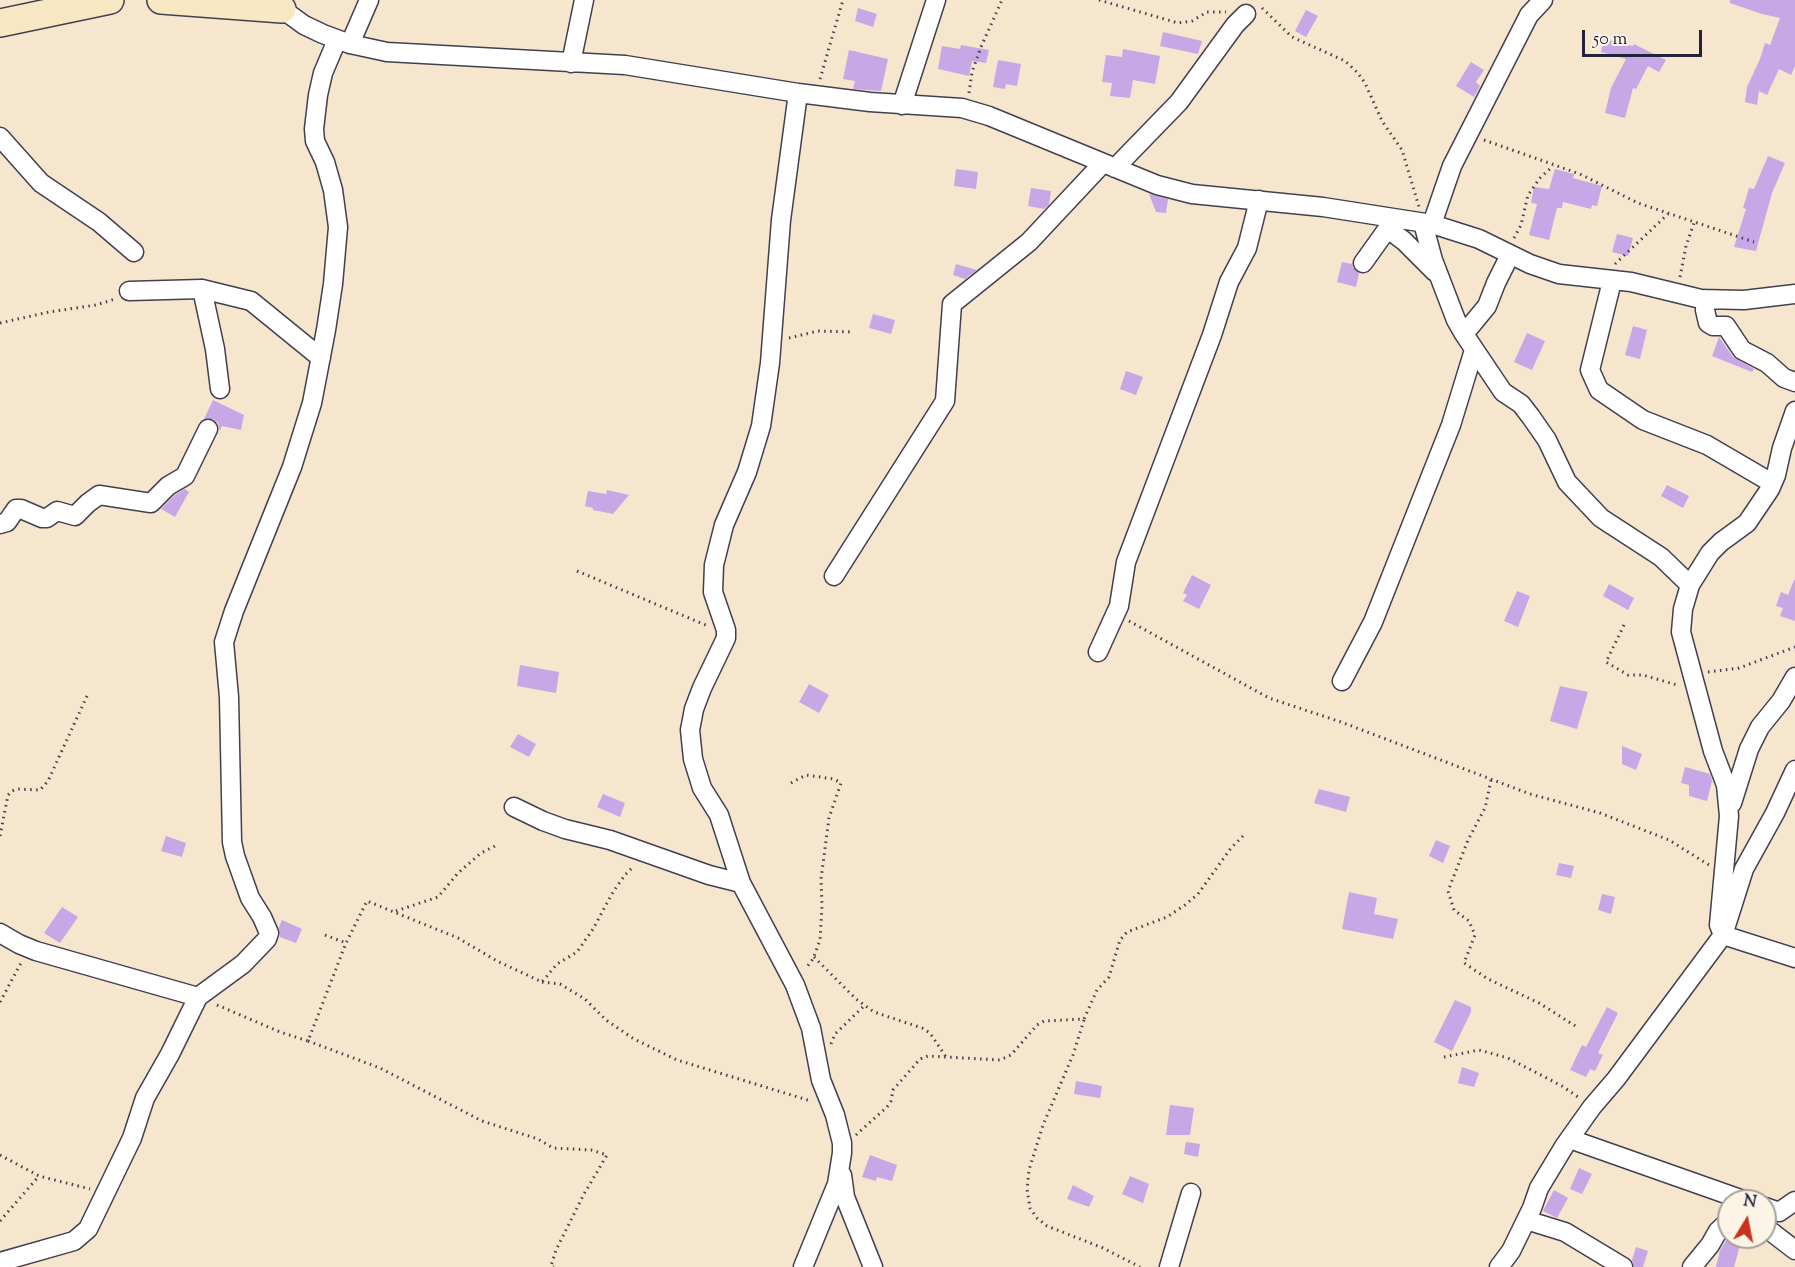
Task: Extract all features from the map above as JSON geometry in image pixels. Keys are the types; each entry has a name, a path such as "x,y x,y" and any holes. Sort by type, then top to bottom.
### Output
{"street":[{"path":"0,23 110,0"},
{"path":"161,0 280,4 304,25 343,42 387,52 625,65 806,94 968,110 989,116 1157,185 1192,194 1323,207 1391,224 1428,224 1479,239 1530,264 1559,274 1652,285 1705,299 1744,300 1795,294"},
{"path":"0,1262 74,1241 88,1229 132,1138 145,1098 198,998 243,964 267,939 269,933 250,898 232,842 230,697 224,642 234,611 292,466 312,403 333,284 338,226 333,190 325,162 315,141 318,95 323,73 369,0"},
{"path":"571,63 584,0"},
{"path":"902,105 936,0"},
{"path":"1543,0 1529,15 1452,166 1428,224 1439,276 1456,320 1464,334 1503,392 1521,404 1547,440 1567,482 1600,518 1661,557 1690,585"},
{"path":"834,576 945,401 952,304 1029,242 1179,102 1235,25 1254,11"},
{"path":"806,94 781,220 771,356 759,435 747,472 724,525 714,565 713,592 726,634 724,644 694,709 690,737 693,759 702,788 719,815 741,884 791,977 811,1028 819,1072 832,1107 845,1197 873,1267"},
{"path":"0,137 41,183 99,222 134,252"},
{"path":"1098,652 1119,606 1126,562 1212,335 1229,282 1247,248 1259,200"},
{"path":"1363,263 1391,224"},
{"path":"1391,224 1404,241 1439,276"},
{"path":"1464,334 1487,306 1509,254"},
{"path":"1608,281 1590,370 1599,390 1643,420 1707,445 1773,483"},
{"path":"129,291 202,289 251,302 321,358"},
{"path":"202,289 215,349 220,389"},
{"path":"1705,299 1708,323 1713,326 1726,326 1742,350 1767,363 1784,378 1795,382"},
{"path":"1342,681 1373,622 1398,560 1450,425 1474,350"},
{"path":"1729,816 1726,785 1713,751 1681,632 1683,609 1690,585 1710,553 1747,523 1773,483 1795,411"},
{"path":"0,524 7,522 16,509 42,519 57,511 77,515 99,495 151,503 168,486 185,476 208,429"},
{"path":"1723,935 1719,925 1720,892 1729,816 1740,772 1760,727 1781,701 1795,677"},
{"path":"1499,1267 1511,1251 1539,1188 1570,1139 1723,935 1744,869 1775,813 1795,770"},
{"path":"514,807 565,829 610,840 741,884"},
{"path":"0,933 29,948 198,998"},
{"path":"1723,935 1795,958"},
{"path":"1570,1139 1717,1191"},
{"path":"803,1267 830,1205 841,1158"},
{"path":"1169,1267 1191,1193"},
{"path":"1780,1212 1795,1202"},
{"path":"1526,1220 1565,1232 1623,1267"},
{"path":"1692,1267 1717,1233"},
{"path":"1777,1236 1795,1250"}],"path":[{"path":"806,94 843,0"},
{"path":"968,110 972,72 1002,0"},
{"path":"1099,0 1169,21 1184,23 1206,12 1266,13 1292,38 1345,61 1365,82 1382,121 1402,150 1428,224"},
{"path":"1254,11 1266,13"},
{"path":"1468,134 1580,174 1638,203 1694,224 1754,242"},
{"path":"1509,254 1521,225 1528,195 1540,178 1553,166"},
{"path":"1608,281 1632,247 1668,214"},
{"path":"1678,293 1686,246 1694,224"},
{"path":"0,324 49,312 96,305 114,300 129,291"},
{"path":"771,356 782,342 798,335 818,331 853,332"},
{"path":"577,571 726,634"},
{"path":"1119,606 1128,620 1269,698 1341,722 1530,794 1600,813 1670,840 1709,866 1720,892"},
{"path":"1624,625 1606,662 1628,675 1643,675 1696,690 1701,675 1739,668 1795,647"},
{"path":"0,836 8,795 17,789 40,790 48,781 87,696"},
{"path":"791,783 806,775 834,779 841,783 829,818 821,879 820,940 814,957 805,969 791,977"},
{"path":"1491,779 1485,808 1468,840 1448,891 1454,910 1469,921 1475,935 1464,963 1488,979 1539,1003 1577,1027"},
{"path":"1140,1267 1103,1248 1047,1226 1037,1218 1030,1208 1027,1189 1029,1170 1042,1125 1073,1054 1096,990 1109,977 1120,940 1127,932 1167,917 1185,906 1198,894 1231,848 1243,836"},
{"path":"394,911 438,897 458,873 481,853 495,846"},
{"path":"542,982 557,964 577,952 625,875 648,852"},
{"path":"308,1041 346,943 367,901 458,938 497,961 542,982 560,984 585,999 606,1020 634,1039 677,1060 832,1107"},
{"path":"326,935 346,943"},
{"path":"0,1002 29,948"},
{"path":"814,957 865,1005 885,1017 922,1028 930,1033 946,1057"},
{"path":"198,998 280,1032 380,1068 482,1121 538,1138 553,1148 591,1150 607,1155 584,1194 556,1250 551,1266 554,1267"},
{"path":"819,1072 836,1034 865,1005"},
{"path":"841,1158 862,1128 887,1107 893,1090 920,1059 928,1056 1000,1060 1011,1055 1037,1025 1044,1021 1084,1019"},
{"path":"1444,1057 1479,1050 1508,1058 1562,1086 1592,1107"},
{"path":"0,1155 39,1176 106,1192"},
{"path":"0,1221 39,1176"}],"building":[{"path":"1730,0 1795,0 1795,66 1791,75 1779,69 1767,95 1759,91 1757,105 1745,102 1747,87 1765,43 1770,45 1780,18 1730,3"},
{"path":"858,8 877,14 873,27 855,21"},
{"path":"1306,10 1318,16 1306,37 1295,31"},
{"path":"1163,32 1202,41 1198,54 1160,46"},
{"path":"1604,39 1633,46 1634,44 1666,60 1659,72 1648,66 1636,89 1633,88 1625,118 1605,113 1611,88 1626,59 1601,52"},
{"path":"961,45 989,50 986,63 972,61 969,76 938,69 942,46 960,49"},
{"path":"1123,49 1160,56 1155,84 1133,80 1130,98 1110,96 1112,83 1102,82 1106,55 1122,57"},
{"path":"849,50 888,59 881,91 853,89 855,81 843,79"},
{"path":"998,60 1021,64 1017,86 1006,84 1005,89 993,87"},
{"path":"1471,62 1484,70 1476,82 1480,86 1474,97 1456,86"},
{"path":"1768,156 1785,163 1772,193 1756,251 1734,247 1746,209 1743,208 1749,188 1754,189"},
{"path":"956,169 978,172 976,189 954,186"},
{"path":"1555,169 1574,174 1573,178 1602,186 1597,206 1592,205 1591,209 1563,202 1562,208 1557,208 1549,240 1529,235 1537,204 1531,203 1534,187 1549,189"},
{"path":"1031,188 1051,191 1049,205 1044,209 1028,206"},
{"path":"1149,194 1168,199 1166,213 1156,212"},
{"path":"1617,234 1633,238 1628,256 1612,252"},
{"path":"1342,262 1352,264 1359,273 1356,287 1337,282"},
{"path":"956,264 977,270 965,279 953,275"},
{"path":"873,314 895,320 891,334 869,328"},
{"path":"1633,326 1647,330 1640,359 1625,355"},
{"path":"1527,333 1545,341 1532,370 1514,362"},
{"path":"1719,337 1733,357 1754,369 1752,372 1712,356"},
{"path":"1126,371 1143,377 1136,395 1120,389"},
{"path":"213,400 244,415 241,430 222,426 220,431 218,423 213,419 204,419"},
{"path":"1667,485 1689,496 1683,508 1661,496"},
{"path":"185,489 189,492 175,517 161,509 175,495"},
{"path":"607,490 629,495 613,514 585,506 588,491 606,494"},
{"path":"1192,575 1211,585 1199,609 1183,601 1187,595 1183,593"},
{"path":"1794,580 1795,621 1780,616 1783,608 1776,606 1781,592 1788,595"},
{"path":"1609,584 1634,598 1628,610 1603,596"},
{"path":"1517,591 1530,596 1518,627 1504,621"},
{"path":"520,665 559,672 556,693 517,686"},
{"path":"809,684 829,695 819,713 799,702"},
{"path":"1560,686 1588,692 1577,729 1550,721"},
{"path":"518,734 536,744 529,757 510,747"},
{"path":"1622,746 1642,754 1636,770 1622,764"},
{"path":"1685,767 1710,774 1712,781 1707,801 1689,796 1689,785 1681,783"},
{"path":"1319,789 1350,797 1346,812 1314,803"},
{"path":"603,794 625,803 620,817 597,807"},
{"path":"166,836 186,843 182,857 161,851"},
{"path":"1436,840 1450,846 1443,863 1429,856"},
{"path":"1559,863 1574,866 1571,878 1556,875"},
{"path":"1349,892 1377,898 1374,914 1398,919 1393,939 1342,929"},
{"path":"1602,894 1615,897 1611,914 1598,910"},
{"path":"62,907 78,917 60,943 44,933"},
{"path":"282,920 302,929 296,943 280,937 279,927"},
{"path":"1455,1000 1471,1007 1471,1012 1452,1051 1434,1042"},
{"path":"1607,1007 1618,1013 1598,1053 1603,1055 1595,1071 1590,1069 1586,1077 1570,1070 1582,1045 1586,1047"},
{"path":"1462,1067 1479,1073 1474,1087 1458,1083"},
{"path":"1076,1081 1102,1086 1100,1098 1074,1094"},
{"path":"1170,1105 1194,1108 1190,1135 1166,1135"},
{"path":"1186,1142 1200,1144 1198,1157 1184,1154"},
{"path":"870,1155 897,1165 892,1181 877,1177 876,1181 862,1177"},
{"path":"1579,1168 1592,1174 1582,1194 1570,1189"},
{"path":"1130,1176 1149,1184 1143,1203 1122,1194"},
{"path":"1073,1185 1094,1196 1089,1207 1067,1199"},
{"path":"1554,1190 1568,1198 1557,1218 1543,1211"},
{"path":"1636,1247 1648,1251 1643,1267 1634,1267 1632,1260"},
{"path":"1739,1249 1734,1267 1716,1267 1720,1250"}]}
